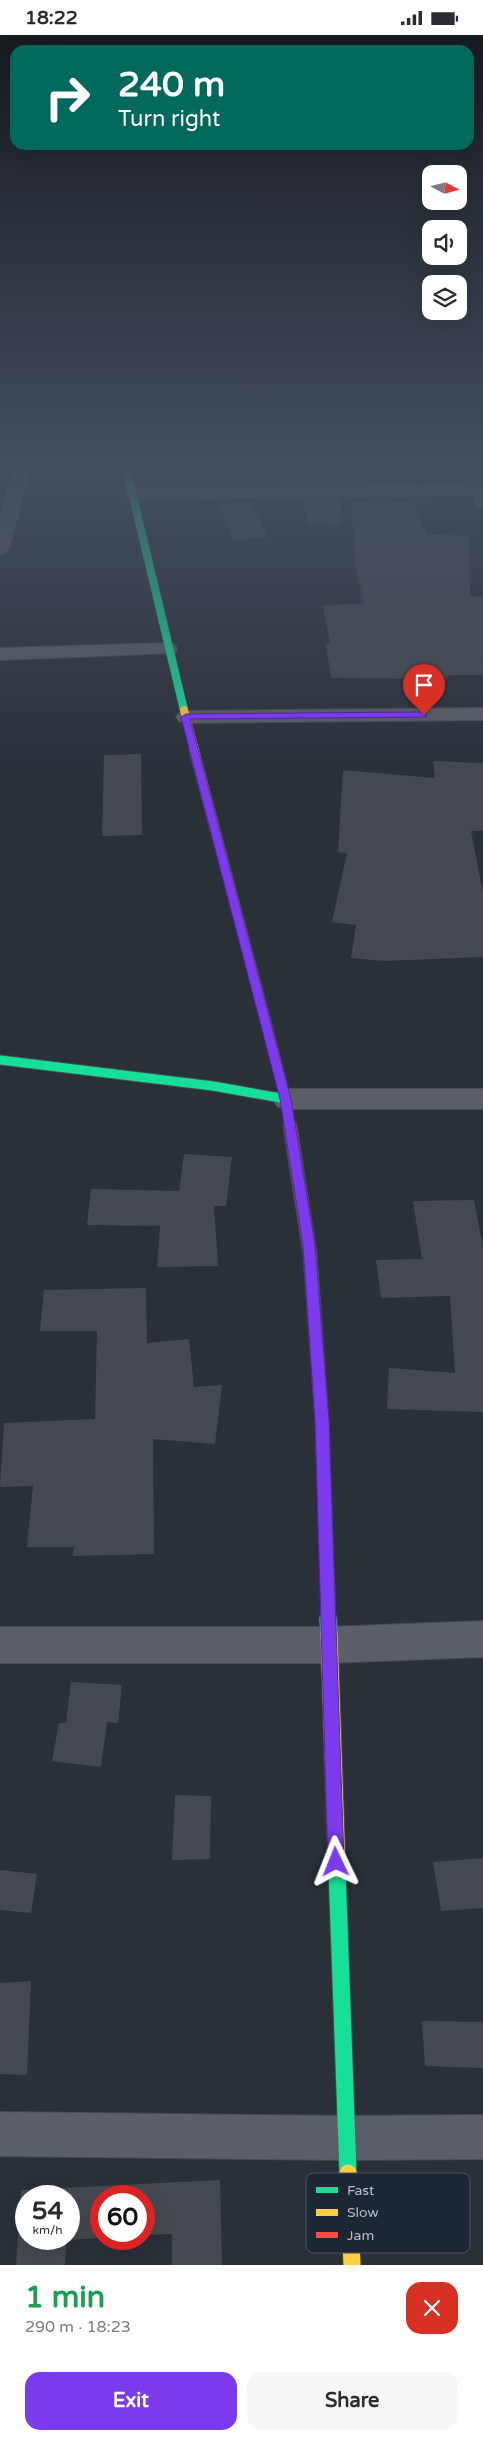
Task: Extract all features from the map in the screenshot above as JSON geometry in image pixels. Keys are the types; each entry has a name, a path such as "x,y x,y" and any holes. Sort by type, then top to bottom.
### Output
{"main road":[{"path":"149,567 168,649 286,1099 309,1245 322,1421 328,1645 348,2173"},
{"path":"0,1060 213,1086 286,1099"}],"street":[{"path":"0,654 168,649"},
{"path":"186,717 483,714"},
{"path":"286,1099 483,1099"},
{"path":"0,1645 328,1645 483,1639"},
{"path":"0,2134 346,2138 483,2137"}],"building":[{"path":"355,567 470,567 470,596 483,597 483,675 447,675 447,679 331,678 326,644 330,643 323,605 364,604"},
{"path":"141,754 142,835 102,836 104,755"},
{"path":"433,761 483,763 483,831 471,831 483,893 483,957 384,961 351,958 356,925 332,922 347,853 338,852 343,770 435,778"},
{"path":"184,1154 232,1157 226,1206 214,1206 218,1266 157,1267 160,1226 87,1225 91,1189 179,1191"},
{"path":"474,1200 483,1248 483,1412 387,1409 389,1368 455,1373 450,1296 381,1298 376,1260 422,1259 413,1201"},
{"path":"146,1288 147,1343 189,1339 194,1387 222,1385 215,1444 153,1439 154,1554 72,1556 74,1547 27,1547 33,1486 0,1487 4,1423 95,1419 97,1331 40,1331 44,1290"},
{"path":"71,1682 122,1685 118,1723 107,1722 101,1767 52,1761 59,1723 66,1723"},
{"path":"175,1795 211,1796 210,1859 172,1860"},
{"path":"483,1858 483,1908 441,1911 433,1862"},
{"path":"0,1870 37,1874 31,1913 0,1910"},
{"path":"31,1981 27,2075 0,2074 0,1983"},
{"path":"422,2021 483,2022 483,2068 425,2066"},
{"path":"220,2180 222,2265 172,2265 172,2234 155,2235 155,2185 120,2185"},
{"path":"80,2187 90,2187 90,2239 80,2239"},
{"path":"17,2250 66,2250 65,2265 16,2265"}],"traffic: fast":[{"path":"150,567 184,710"},
{"path":"0,1060 213,1086 286,1099"},
{"path":"310,1254 322,1421 329,1634"},
{"path":"337,1869 348,2173"}],"traffic: slow":[{"path":"184,710 265,1018"},
{"path":"329,1634 337,1869"},
{"path":"351,2253 352,2265"}],"traffic: jam":[{"path":"265,1018 286,1099 310,1254"}],"route":[{"path":"336,1862 322,1421 309,1245 286,1099 186,717 424,715"}]}
